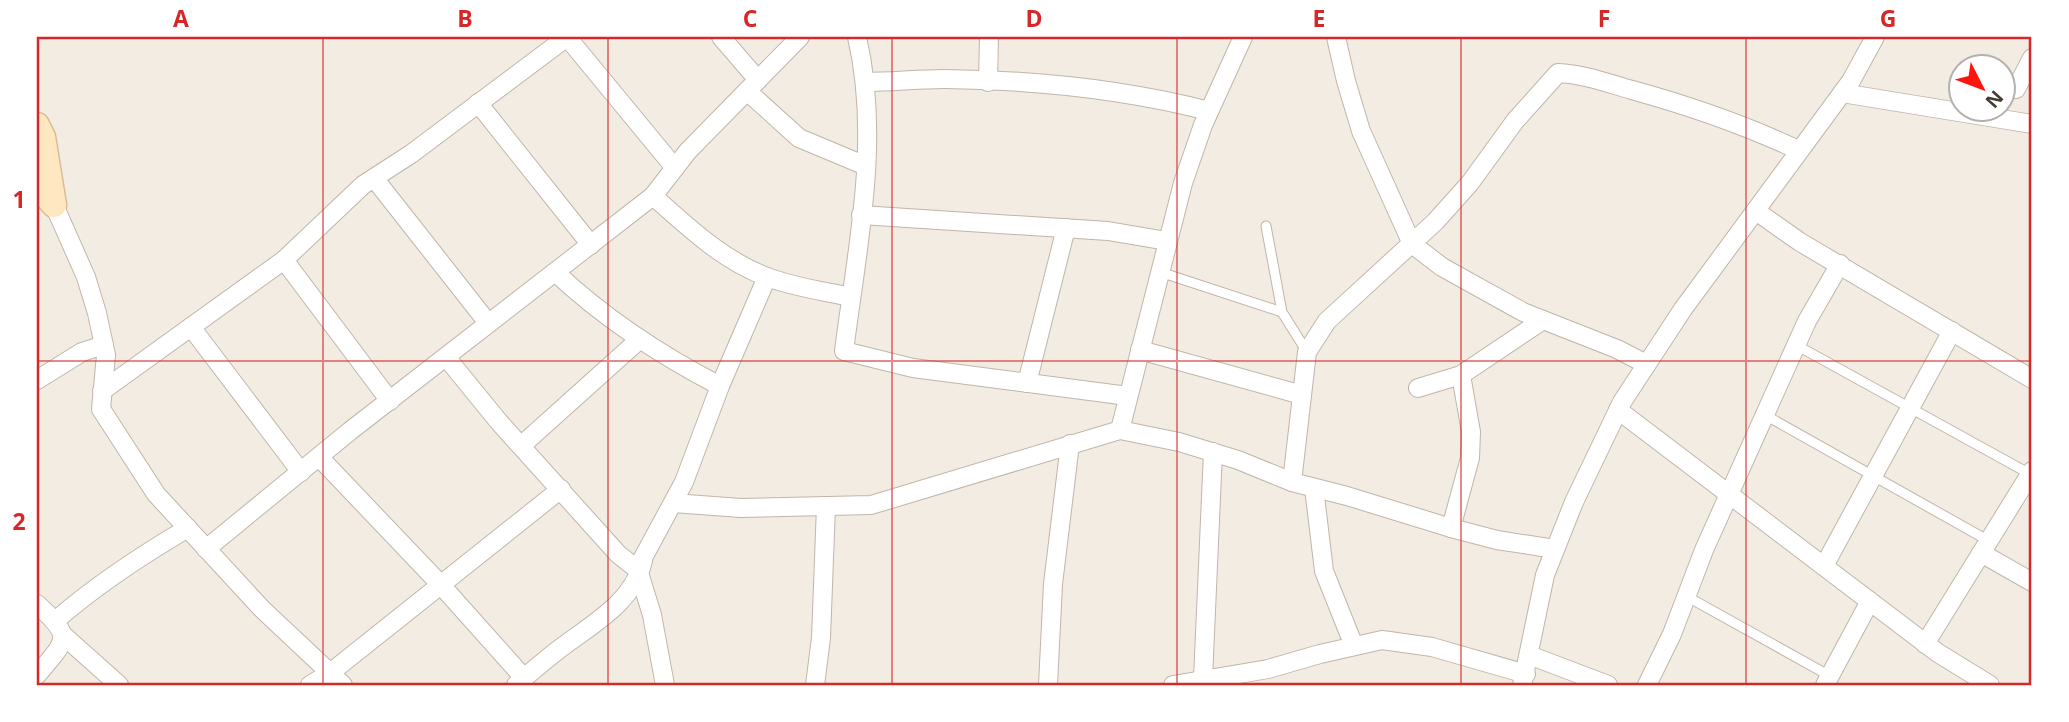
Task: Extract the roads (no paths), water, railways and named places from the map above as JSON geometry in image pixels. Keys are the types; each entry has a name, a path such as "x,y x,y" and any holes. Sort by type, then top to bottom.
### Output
{"main road":[{"path":"37,125 43,137 54,205"},
{"path":"37,186 54,205"}],"street":[{"path":"102,391 284,260 363,185 411,154 567,37 675,168"},
{"path":"721,37 752,85 799,138 866,166"},
{"path":"206,549 488,323 653,196 688,151 800,37"},
{"path":"857,37 865,82 868,138 844,351 914,368 1128,396"},
{"path":"988,82 989,37"},
{"path":"1120,430 1184,183 1209,111 1243,37"},
{"path":"1336,37 1361,131 1412,244 1442,267 1523,312 1617,349 1646,364"},
{"path":"1173,685 1268,669 1382,640 1432,647 1524,680 1545,575 1573,502 1618,410 1683,309 1842,93 1875,37"},
{"path":"2016,89 2032,58"},
{"path":"1292,482 1307,352 1327,321 1412,244 1470,183 1515,121 1558,73 1580,74 1692,106 1748,126 1798,150"},
{"path":"865,82 943,79 1038,82 1177,103 1209,111"},
{"path":"1842,93 2032,124"},
{"path":"478,103 591,245"},
{"path":"374,178 488,323"},
{"path":"653,196 712,247 767,277 851,297"},
{"path":"54,205 86,277 104,345 106,355 101,410 156,494 262,609 336,679"},
{"path":"1756,211 1800,242 2031,375"},
{"path":"861,215 1108,231 1167,241"},
{"path":"1027,383 1066,228"},
{"path":"284,260 390,401"},
{"path":"1647,685 1672,634 1729,493 1807,321 1840,264"},
{"path":"555,272 574,290 640,339 680,365 720,386"},
{"path":"319,457 441,585 520,682 609,612 630,591 684,482 720,386 767,277"},
{"path":"1418,388 1461,375 1543,320"},
{"path":"191,327 301,472"},
{"path":"1824,566 1952,331"},
{"path":"522,445 640,339"},
{"path":"37,380 82,352 104,345"},
{"path":"1140,350 1302,395"},
{"path":"446,357 499,422 626,561 641,569 665,685"},
{"path":"1451,528 1470,458 1471,432 1461,375"},
{"path":"1618,410 1925,643 1990,685"},
{"path":"673,503 741,508 871,505 1120,430 1213,452 1292,482 1451,528 1497,540 1555,549"},
{"path":"1048,685 1054,584 1070,444"},
{"path":"1203,682 1213,452"},
{"path":"1925,643 2031,473"},
{"path":"1314,488 1324,571 1354,646"},
{"path":"310,685 336,679 441,585 561,489"},
{"path":"815,685 821,638 825,506"},
{"path":"37,675 61,646 59,629 85,595 188,528"},
{"path":"1985,547 2032,582"},
{"path":"1827,681 1870,601"},
{"path":"37,604 59,629 119,685"},
{"path":"1530,655 1608,685"}],"lane":[{"path":"1266,226 1282,312 1307,352"},
{"path":"1160,272 1282,312"},
{"path":"1796,345 2031,473"},
{"path":"1765,415 1873,476 1985,547"},
{"path":"1686,596 1827,681"}]}
